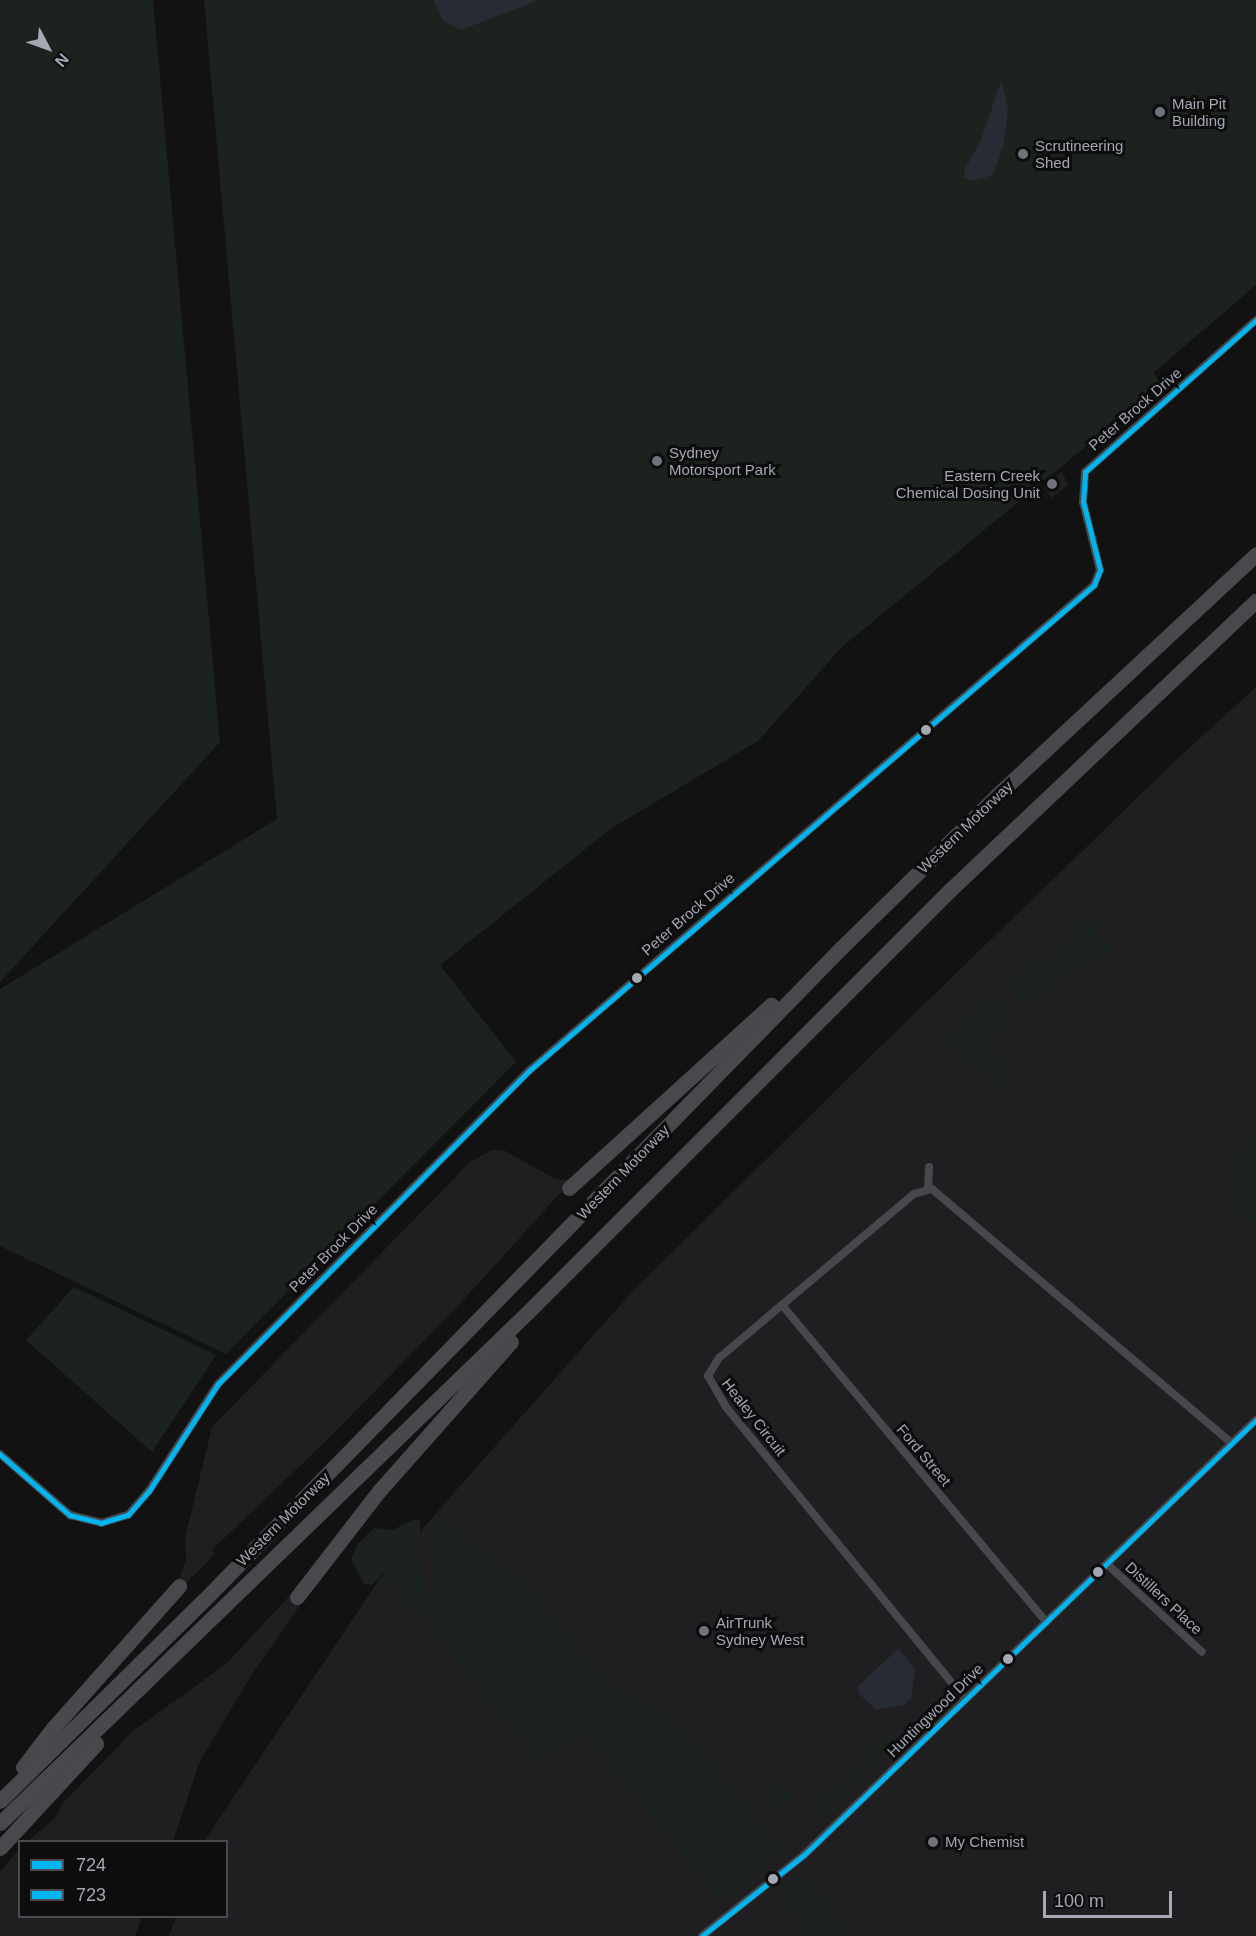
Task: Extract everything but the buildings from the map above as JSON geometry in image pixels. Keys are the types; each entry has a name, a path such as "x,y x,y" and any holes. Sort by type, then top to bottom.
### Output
{"highway":[{"name":"Western Motorway","path":"0,1800 234,1569 841,948 996,796 1256,554"},
{"name":"Western Motorway","path":"0,1823 532,1308 950,890 1256,601"},
{"path":"569,1188 773,1004 841,948"},
{"path":"297,1597 379,1491 532,1319 532,1308"},
{"path":"0,1800 53,1728 179,1586"},
{"path":"0,1848 121,1717 162,1666"}],"street":[{"name":"Peter Brock Drive","path":"0,1454 70,1515 101,1524 129,1515 149,1491 218,1384 530,1070 1094,585 1100,570 1083,502 1084,472 1256,320"},
{"path":"929,1167 928,1189 941,1193 1232,1443"},
{"name":"Healey Circuit","path":"928,1189 915,1194 782,1305 715,1363 708,1376 711,1384 965,1700"},
{"name":"Ford Street","path":"782,1305 1046,1622"},
{"name":"Huntingwood Drive","path":"702,1936 786,1871 1256,1420"},
{"name":"Distillers Place","path":"1107,1564 1202,1652"}],"shaded area":[{"path":"0,0 153,0 220,742 0,982"},
{"name":"Sydney Motorsport Park","path":"204,0 1256,0 1256,285 1153,373 1162,384 842,647 758,741 612,828 440,965 516,1062 226,1354 0,1246 0,989 277,819"},
{"path":"433,0 538,0 461,30 443,20"},
{"path":"1001,81 1008,108 1004,143 993,175 973,181 963,178 965,169 981,140"},
{"path":"1062,471 1068,485 1052,498 1043,487"},
{"path":"1256,687 1256,1936 169,1936 176,1918 228,1918 228,1840 205,1840 383,1574 629,1295 846,1080 1175,761"},
{"path":"1079,918 1084,924 1090,919 1097,926 1092,932 1103,944 1108,940 1113,951 1083,960 1025,1008 1006,984 1034,959 1041,966 1077,933 1071,926"},
{"path":"993,993 1013,1018 987,1042 1008,1068 1015,1090 1008,1097 946,1038"},
{"path":"1256,1138 1256,1220 1233,1218 1231,1237 1228,1236 1234,1173 1240,1172 1242,1162 1237,1161 1235,1166 1236,1152"},
{"path":"492,1150 506,1151 555,1179 572,1180 457,1307 329,1438 212,1550 215,1554 180,1589 177,1584 186,1561 185,1538 212,1427 470,1162"},
{"path":"74,1287 216,1355 152,1452 26,1340"},
{"path":"435,1518 526,1586 610,1686 665,1715 693,1740 783,1852 721,1903 580,1729 540,1761 432,1632 437,1615 432,1546"},
{"path":"414,1519 420,1521 421,1570 427,1596 424,1623 383,1573 372,1585 364,1584 351,1559 358,1544 374,1528 393,1530"},
{"path":"292,1593 303,1601 252,1674 200,1761 173,1840 29,1840 55,1818 62,1804 133,1731 226,1664"},
{"path":"899,1648 915,1670 911,1699 904,1705 876,1710 859,1694 858,1686"},
{"path":"896,1730 899,1740 888,1741 896,1741 870,1769 864,1762 874,1754 867,1746"},
{"path":"862,1764 868,1771 827,1811 816,1819 807,1811"},
{"path":"770,1781 774,1785 780,1781 794,1797 783,1806 773,1806 763,1794"},
{"path":"18,1850 18,1918 142,1918 135,1936 0,1936 0,1872"},
{"path":"804,1874 853,1936 812,1936 779,1895"}],"transit line":[{"name":"724","path":"0,1454 70,1515 101,1523 128,1515 149,1491 218,1384 530,1070 1094,585 1100,570 1083,502 1085,472 1256,320"},
{"name":"723","path":"702,1936 804,1855 1256,1420"}],"place":[{"name":"Main Pit Building","path":"1160,112"},
{"name":"Scrutineering Shed","path":"1023,154"},
{"name":"Sydney Motorsport Park","path":"657,461"},
{"name":"Eastern Creek Chemical Dosing Unit","path":"1052,484"},
{"name":"AirTrunk Sydney West","path":"704,1631"},
{"name":"My Chemist","path":"933,1842"}]}
